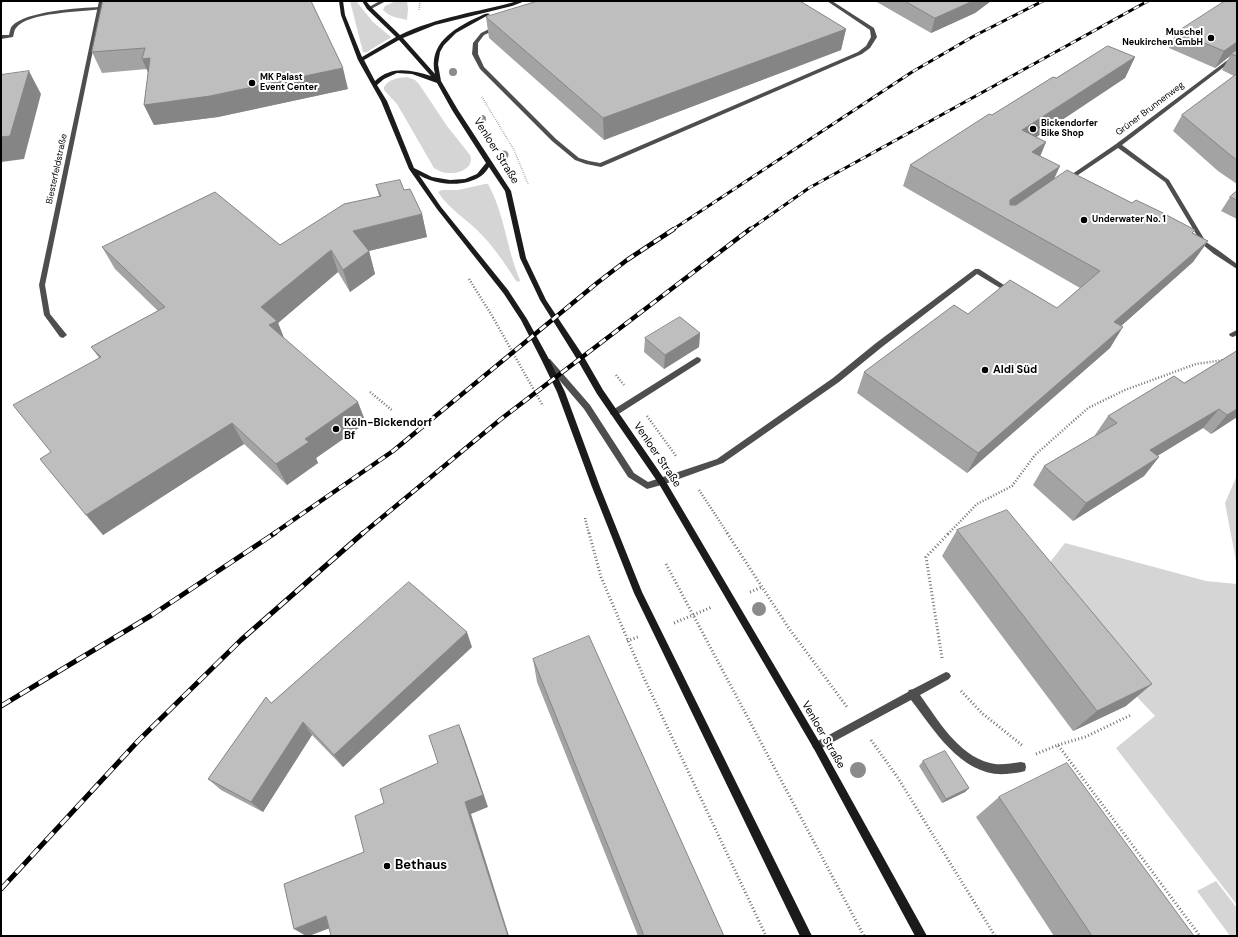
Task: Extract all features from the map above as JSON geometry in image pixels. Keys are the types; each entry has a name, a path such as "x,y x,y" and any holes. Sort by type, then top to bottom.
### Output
{"main road":[{"path":"341,1 343,14 361,60 384,101 412,169 439,208 506,292 524,319 546,361 561,392 638,593 806,936"},
{"name":"Venloer Straße","path":"364,1 369,8 399,37 439,82 455,110 508,191 523,258 543,300 614,413 662,482 817,746 921,936"},
{"path":"361,60 399,37 422,28 523,1"},
{"path":"439,82 436,63 440,46 447,37 458,29 496,9"},
{"path":"375,84 380,77 396,71 414,72 439,82"},
{"path":"412,169 430,179 450,182 466,181 479,175 490,162"}],"street":[{"path":"369,8 384,1"},
{"path":"501,26 481,34 476,41 473,51 482,68 554,140 577,159 588,163 601,165 860,53 868,47 874,37 872,29 829,1"},
{"path":"1,37 11,36 14,27 25,21 67,10 100,4"},
{"name":"Biesterfeldstraße","path":"63,335 47,315 42,285 100,4"},
{"name":"Grüner Brunnenweg","path":"1237,55 1118,145 1167,181 1204,243 1237,267"},
{"path":"1061,184 1118,145"},
{"path":"546,361 587,408 631,475 647,486 720,461 836,380 978,271 1018,295"},
{"path":"614,413 697,360"},
{"path":"817,746 912,693 946,676"},
{"path":"912,693 958,751 971,760 990,768 1021,767"}],"path":[{"path":"479,92 507,136 524,170 528,185"},
{"path":"467,276 546,412"},
{"path":"1131,715 1084,737 1058,745 1035,755 983,714 946,676 939,644 926,557 977,504 1012,486 1035,455 1088,408 1125,390 1196,364 1236,359 1235,333"},
{"path":"612,370 688,473 788,627 898,778 996,936"},
{"path":"370,392 392,411"},
{"path":"583,512 601,578 627,640 766,936"},
{"path":"666,564 864,936"},
{"path":"627,640 656,630 762,587"},
{"path":"1058,745 1200,936"}],"shaded area":[{"path":"350,1 356,1 373,22 391,37 365,53 363,52"},
{"path":"396,1 407,1 407,20 391,16 383,10 385,6"},
{"path":"407,77 415,80 419,84 447,126 470,155 470,163 466,169 453,173 445,173 434,168 397,104 384,90 386,84 391,81 397,78"},
{"path":"488,184 499,210 520,280 519,282 516,281 508,268 483,237 442,198 438,192 442,190 458,190"},
{"path":"1237,475 1237,566 1225,503"},
{"path":"1065,543 1206,581 1237,584 1237,905 1116,748 1155,716 1121,680 1037,579"},
{"path":"1216,881 1237,908 1237,936 1230,936 1197,891"}],"building":[{"path":"103,1 311,1 343,68 210,96 144,105 150,58 142,59 145,48 92,52"},
{"path":"538,1 800,1 846,29 603,118 486,17"},
{"path":"905,1 973,1 935,18"},
{"path":"1225,1 1237,1 1237,42 1224,51 1177,32"},
{"path":"1108,46 1135,57 1022,130 1046,142 1032,152 1060,166 1010,200 1010,205 1016,205 1067,170 1132,203 1136,200 1161,212 1195,230 1192,233 1208,241 1114,322 1123,327 978,453 864,372 954,305 968,314 1010,280 1057,308 1100,271 910,165 989,114 992,115 1053,77 1056,78"},
{"path":"1237,50 1237,56 1231,54"},
{"path":"29,71 10,136 1,137 1,75"},
{"path":"1237,74 1237,160 1182,115"},
{"path":"400,180 404,190 410,189 422,214 353,231 369,251 343,270 331,250 261,307 277,321 269,325 358,402 305,439 309,442 276,464 232,423 86,515 40,459 51,452 13,405 101,357 91,347 165,307 102,247 215,192 280,245 344,204 381,196 376,185"},
{"path":"1237,191 1237,200 1230,197"},
{"path":"680,317 700,333 665,355 645,338"},
{"path":"1237,351 1237,409 1227,415 1219,409 1150,450 1159,457 1086,503 1044,466 1117,423 1108,416 1174,376 1184,383"},
{"path":"1007,510 1152,684 1097,711 957,530"},
{"path":"409,582 467,632 334,755 303,722 251,802 208,779 266,697 271,703"},
{"path":"589,636 724,936 644,936 533,659"},
{"path":"459,725 483,795 465,802 508,936 331,936 326,916 294,929 284,884 364,852 355,816 384,803 380,789 438,763 429,736"},
{"path":"945,751 969,788 946,799 923,761"},
{"path":"1067,763 1194,936 1092,936 999,797"}],"railway":[{"path":"672,230 912,72 974,36 1043,1"},
{"path":"749,230 809,188 1148,1"},
{"path":"273,534 393,451 597,283 627,260 674,229"},
{"path":"362,534 501,419 750,229"},
{"path":"1,706 152,615 275,533"},
{"path":"1,889 139,740 241,640 363,533"}],"place":[{"name":"Muschel Neukirchen GmbH","path":"1211,38"},
{"name":"MK Palast Event Center","path":"252,83"},
{"name":"Bickendorfer Bike Shop","path":"1033,129"},
{"name":"Underwater No. 1","path":"1084,220"},
{"name":"Aldi Süd","path":"985,370"},
{"name":"Köln-Bickendorf Bf","path":"336,429"},
{"name":"Bethaus","path":"387,866"}]}
